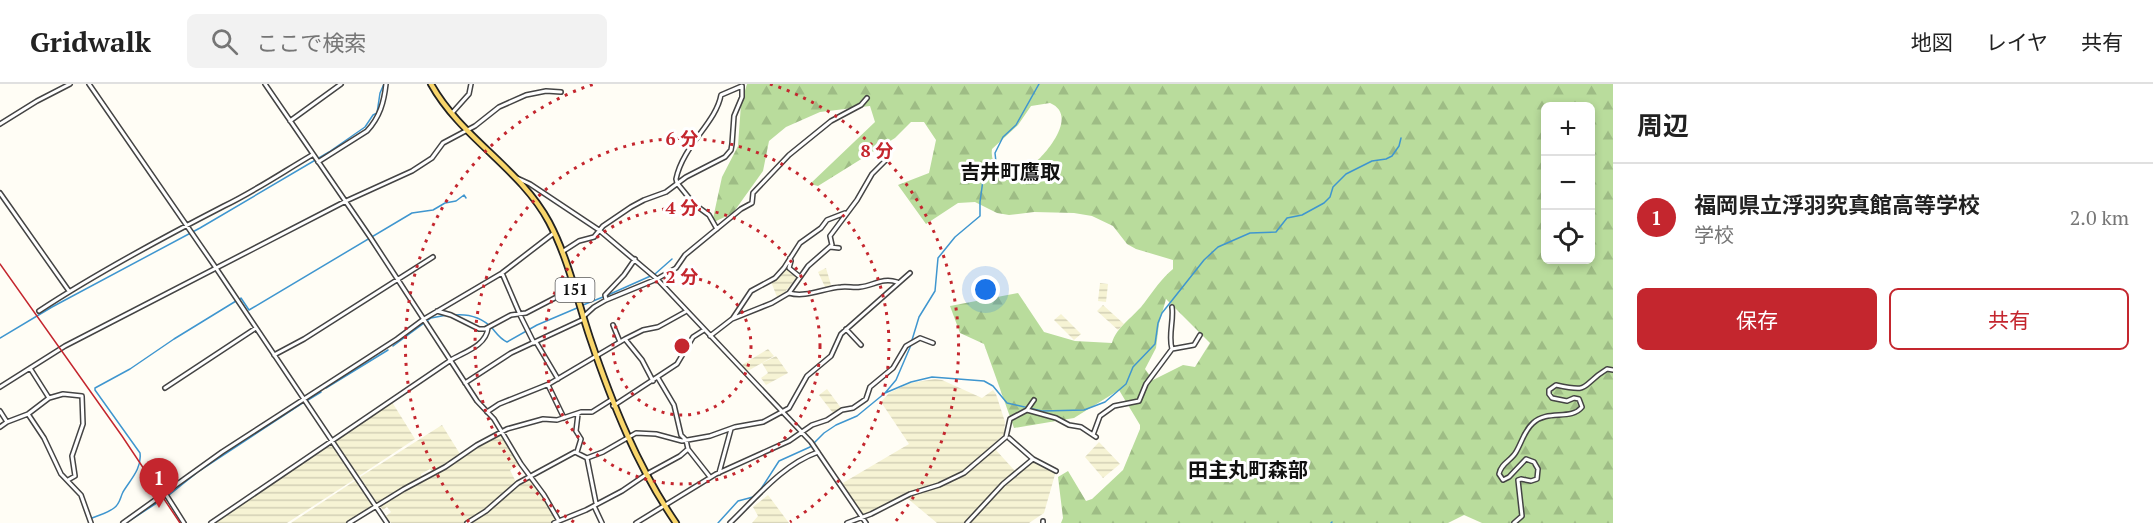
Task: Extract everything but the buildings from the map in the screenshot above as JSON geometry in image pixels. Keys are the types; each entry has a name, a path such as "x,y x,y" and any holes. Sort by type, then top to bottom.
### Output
{"main road":[{"name":"151","path":"431,84 467,131 517,178 536,200 562,252 612,403 627,438 676,523"}],"street":[{"path":"0,124 70,84"},
{"path":"89,84 188,226 387,523"},
{"path":"265,84 371,238 477,401 502,432 563,521"},
{"path":"290,121 341,84"},
{"path":"318,162 367,131 382,107 386,84"},
{"path":"452,113 469,94 471,84"},
{"path":"562,252 579,241 594,237 599,230 631,207 666,192 676,183 700,169 716,163 730,150 734,116 742,97 742,86 721,96 719,106 686,152 677,172 676,183 694,204 709,215 717,229"},
{"path":"0,387 66,346 346,201 412,171 432,158 445,141 467,131 499,107 526,95 546,91 561,92"},
{"path":"605,297 657,279 676,268 685,255 741,209 752,203 753,193 789,155 831,121 861,105 867,98"},
{"path":"39,311 69,291 224,207 312,155"},
{"path":"710,336 732,319 772,303 789,293 808,266 832,245 830,236 857,200 872,174 885,160"},
{"path":"517,178 530,184 599,230 657,279 811,442 866,523"},
{"path":"0,193 69,291"},
{"path":"732,319 751,291 775,278 784,268 800,243 821,228 827,220 846,212"},
{"path":"123,523 222,452 437,311 502,273 554,233"},
{"path":"830,247 839,248"},
{"path":"274,355 433,257"},
{"path":"790,258 789,267 800,278"},
{"path":"465,383 506,356 584,318 605,297 635,260"},
{"path":"502,273 519,314 558,379"},
{"path":"587,458 639,432 686,440 763,422 781,412 794,404 807,376 831,356 837,339 846,329 910,273"},
{"path":"789,293 798,296 825,289 860,288 880,282 897,282"},
{"path":"437,311 479,329 489,327 511,315 526,313 574,288"},
{"path":"1172,307 1170,342 1172,349"},
{"path":"487,412 499,404 558,379 625,339 644,330 658,327 686,312"},
{"path":"613,325 620,342"},
{"path":"211,523 451,360 479,344 489,327"},
{"path":"165,388 256,328"},
{"path":"846,329 861,345"},
{"path":"349,523 502,432 543,419 557,420 592,412 653,381 677,364 693,337 704,330"},
{"path":"1027,410 1081,427 1095,436 1100,416 1114,406 1138,401 1146,384 1172,349 1194,345 1200,335"},
{"path":"636,523 710,477 778,446 842,410 853,408 866,399 870,387 893,368 906,346 920,338 933,344"},
{"path":"625,339 642,360 653,381"},
{"path":"30,368 49,398"},
{"path":"1514,523 1522,516 1518,480 1533,481 1538,478 1538,469 1529,459 1521,462 1505,479 1500,478 1499,471 1515,454 1522,437 1534,422 1550,414 1563,415 1581,409 1579,399 1574,398 1567,401 1552,398 1548,394 1549,390 1556,385 1578,390 1607,369 1613,370"},
{"path":"658,378 674,405 688,449 710,477"},
{"path":"548,384 564,418"},
{"path":"0,427 28,414 49,398 63,394 81,396 83,424 72,456 75,476 67,480"},
{"path":"847,523 871,514 910,494 964,474 1006,437 1010,419 1027,410 1035,400"},
{"path":"0,411 7,422"},
{"path":"28,414 44,438 61,474 81,495 91,523"},
{"path":"468,523 486,511 518,483 577,452 581,439 576,430 578,414"},
{"path":"719,473 731,429"},
{"path":"1009,438 1033,459 1056,471"},
{"path":"554,523 563,521 622,491 688,449"},
{"path":"577,452 587,458 595,505 602,523"},
{"path":"730,523 764,489 798,460 818,452"},
{"path":"967,523 1003,484 1033,459"},
{"path":"165,493 184,523"}],"shaded area":[{"path":"787,266 797,277 785,292 777,297 770,279"},
{"path":"826,268 831,285 825,287 818,272"},
{"path":"1100,283 1108,284 1106,302 1098,301"},
{"path":"1103,305 1124,324 1118,330 1097,311"},
{"path":"1061,314 1081,334 1074,340 1054,320"},
{"path":"768,349 774,356 746,372 740,366"},
{"path":"776,356 788,373 766,385 761,378 768,373 762,363"},
{"path":"935,379 982,398 993,390 1005,422 1004,434 967,469 938,483 909,492 862,515 841,484 909,444 881,402 889,393 910,383"},
{"path":"827,389 841,408 833,413 819,395"},
{"path":"392,402 415,439 359,476 335,441"},
{"path":"442,425 460,454 433,472 430,469 421,474 422,478 377,503 360,477"},
{"path":"502,432 521,464 510,470 516,482 530,476 544,495 558,521 554,523 391,523 386,516 391,512 387,507 383,510 379,505 446,468 476,446"},
{"path":"1099,442 1120,464 1103,478 1085,457"},
{"path":"331,443 355,479 287,523 212,523"},
{"path":"995,449 1015,471 994,490 966,523 937,523 907,498 939,487 968,472"},
{"path":"1033,459 1056,471 1044,513 1029,523 969,523 1001,488"},
{"path":"356,480 374,505 346,523 291,523"},
{"path":"768,495 789,523 752,523 758,516 753,507"}],"green space":[{"path":"747,84 1613,84 1613,523 1482,523 1464,515 1448,523 1061,523 1063,518 1058,477 1068,471 1086,501 1092,499 1123,470 1140,425 1119,390 1074,418 1014,428 984,344 960,333 950,306 1018,293 1044,332 1075,341 1112,343 1122,327 1173,269 1173,260 1136,249 1127,244 1113,226 1092,216 1074,213 1034,212 1009,215 997,213 975,202 958,203 926,224 898,185 929,173 936,140 924,122 911,122 895,138 818,186 810,184 875,122 870,106 820,112 786,127 769,141 763,171 733,213 712,223 722,177 738,146 741,104","holes":["1050,103 1058,108 1061,115 1059,130 1050,146 1037,161 1012,177 996,167 992,159 992,149 1018,125 1031,106","1166,299 1210,343 1195,367 1183,365 1153,380 1145,369 1156,348 1159,324"]}],"waterway":[{"path":"0,338 52,307 200,228 329,152 365,127 377,113 384,84"},
{"path":"912,340 919,317 935,291 938,258 955,237 980,216 983,180 996,162 995,153 1003,137 1016,125 1039,84"},
{"path":"885,393 911,382 932,377 984,381 993,386 1007,403 1042,411 1084,410 1105,402 1126,384 1133,367 1155,344 1162,313 1204,260 1218,247 1250,233 1276,232 1287,218 1302,215 1324,203 1330,197 1333,187 1346,174 1372,161 1392,156 1401,138"},
{"path":"240,299 249,310 412,213 433,210 445,203 456,201 464,195 466,198"},
{"path":"608,295 655,274 672,259"},
{"path":"583,305 603,297"},
{"path":"92,518 118,505 140,459 140,453 95,388 130,369 236,301"},
{"path":"455,315 479,319 507,342 537,325 577,308"},
{"path":"393,346 431,318 447,315"},
{"path":"759,492 779,461 810,447 824,433 857,416 885,393 896,380 911,345"},
{"path":"326,388 388,350"},
{"path":"308,400 321,392"},
{"path":"169,495 199,471 304,402"},
{"path":"126,523 166,497"},
{"path":"718,523 738,501 753,497"}],"railway":[{"path":"0,264 122,436 180,523"}],"place":[{"name":"福岡県立浮羽究真館高等学校","path":"159,508"}],"district":[{"name":"吉井町鷹取","path":"1010,172"},
{"name":"田主丸町森部","path":"1248,470"}]}
